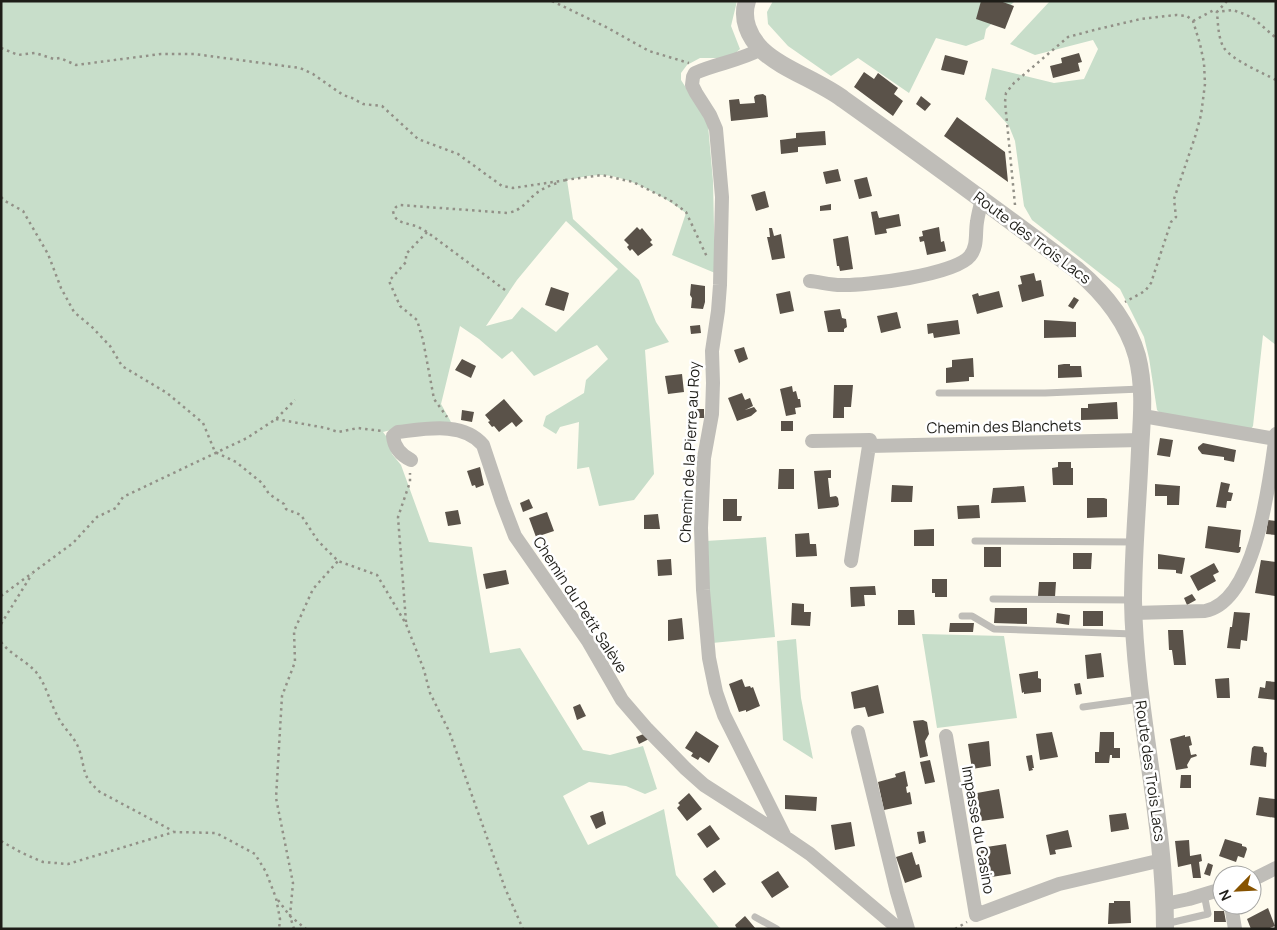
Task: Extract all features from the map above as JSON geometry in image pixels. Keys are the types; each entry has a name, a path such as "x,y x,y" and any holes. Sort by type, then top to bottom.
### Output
{"street":[{"name":"Route des Trois Lacs","path":"747,1 744,11 746,25 752,38 772,58 822,85 838,96 1077,270 1096,287 1112,306 1122,322 1136,355 1142,389 1144,416 1136,542 1135,634 1140,699 1162,860 1165,926"},
{"path":"706,68 729,63 762,49"},
{"name":"Chemin de la Pierre au Roy","path":"706,68 695,73 692,85 716,129 722,198 720,285 712,351 714,383 712,414 704,458 701,528 703,590 709,658 716,692 724,714 786,837 810,854 899,928"},
{"path":"810,281 841,285 883,281 929,274 959,265 966,260 974,249 982,200"},
{"path":"1144,416 1275,439"},
{"name":"Chemin du Petit Salève","path":"393,436 398,432 436,428 456,430 474,436 483,445 515,536 588,641 622,700 704,785 786,837"},
{"path":"1134,606 1205,611 1213,609 1222,603 1246,568 1256,542 1276,434"},
{"path":"393,436 396,446 410,460"},
{"name":"Chemin des Blanchets","path":"812,441 870,440 869,446 1141,440"},
{"path":"851,561 869,446"},
{"path":"858,732 897,892 899,928"},
{"name":"Impasse du Casino","path":"946,736 976,915 1051,886 1162,860"},
{"path":"1262,875 1276,868"},
{"path":"1165,904 1212,892"},
{"path":"1233,915 1236,929"}],"lane":[{"path":"938,394 1045,393 1142,389"},
{"path":"975,542 1136,542"},
{"path":"993,599 1134,606"},
{"path":"962,616 972,616 994,629 1135,634"},
{"path":"1083,707 1140,699"},
{"path":"1165,926 1208,914 1204,894"},
{"path":"755,917 777,929"}],"path":[{"path":"552,1 606,27 649,51 706,68"},
{"path":"1227,1 1217,12 1219,32 1225,49 1234,57 1276,80"},
{"path":"1193,21 1214,10 1217,12 1233,10 1253,18 1276,38"},
{"path":"1015,224 1015,192 1005,102 1006,93 1014,83 1068,37 1098,28 1171,15 1187,16 1193,21 1204,63 1205,84 1201,115 1174,199 1176,217 1172,222 1152,283 1139,295 1112,306"},
{"path":"1,48 18,55 35,53 54,59 60,58 76,65 162,54 194,54 300,68 313,74 343,95 363,104 382,106 418,139 458,154 502,186 513,188 602,175 632,182 670,201 686,212 711,265"},
{"path":"505,290 427,232 414,225 400,222 395,218 393,211 400,205 508,213 518,210 535,194 566,180"},
{"path":"1,197 23,211 48,254 61,288 74,312 92,326 110,346 122,366 167,393 203,423 215,452 236,462 262,484 269,494 284,504 286,510 301,515 318,541 338,560 377,575 406,624 424,670 430,693 449,731 505,888 523,929"},
{"path":"427,232 406,254 406,262 389,281 400,306 417,320 423,340 434,399 456,430"},
{"path":"1,596 73,543 97,517 116,508 123,497 159,482 215,452 247,438 276,419 294,400"},
{"path":"276,419 338,432 358,428 381,430 393,436"},
{"path":"406,624 398,517 410,482 410,460"},
{"path":"294,929 290,916 293,883 276,798 282,696 295,662 294,631 313,589 338,560"},
{"path":"1,624 34,572"},
{"path":"1,642 6,649 20,657 37,674 59,719 72,734 79,750 85,777 90,784 100,792 174,832"},
{"path":"1,841 43,862 68,864 174,832 216,833 255,854 266,872 276,898 280,919 279,929"},
{"path":"276,898 290,916 306,929"}],"green space":[{"path":"1,1 737,1 731,26 740,49 730,58 700,58 687,65 681,73 681,80 708,125 713,181 715,273 672,255 686,213 668,200 634,183 611,176 601,175 567,180 573,219 639,280 656,322 669,342 645,350 654,474 634,500 599,506 589,467 577,469 579,422 560,427 556,434 543,426 546,416 584,393 586,380 608,359 597,345 534,376 512,351 502,359 479,339 460,326 441,404 451,422 383,432 389,440 392,454 401,465 429,542 472,547 490,653 520,648 583,750 610,755 643,746 657,789 645,794 626,786 589,782 563,796 588,845 664,809 676,875 720,929 1,929","holes":["566,221 618,269 556,332 522,307 512,319 486,326 517,280"]},
{"path":"773,1 1015,1 986,29 984,39 966,46 936,38 909,93 858,58 831,76 788,46 768,24 767,12"},
{"path":"1050,1 1276,1 1276,345 1263,335 1253,426 1251,429 1160,413 1157,410 1144,337 1120,289 1032,220 1024,206 1015,141 1009,126 985,99 992,68 1054,83 1084,79 1098,49 1093,40 1035,55 1010,44"},
{"path":"766,537 775,637 712,643 706,541"},
{"path":"922,634 1004,636 1017,718 937,728"},
{"path":"796,639 801,698 813,759 783,740 777,641"}],"building":[{"path":"981,1 1000,1 1014,6 1005,29 976,19"},
{"path":"1079,53 1082,62 1078,63 1080,71 1053,78 1050,66 1062,63 1061,58"},
{"path":"945,55 968,61 964,75 941,70"},
{"path":"864,72 874,79 878,73 898,88 894,94 903,101 893,116 854,87"},
{"path":"763,94 766,96 768,117 731,121 729,100 739,99 740,104 755,103 754,97"},
{"path":"921,96 931,104 925,111 916,104"},
{"path":"957,117 1005,152 1008,182 944,136"},
{"path":"825,131 826,145 798,147 798,152 781,154 780,140 796,138 796,133"},
{"path":"838,169 841,181 826,184 823,172"},
{"path":"867,177 872,196 859,199 854,180"},
{"path":"765,191 769,207 756,211 751,195"},
{"path":"831,204 831,210 820,211 820,206"},
{"path":"877,211 879,218 899,214 901,226 886,229 887,233 875,235 871,212"},
{"path":"637,227 640,230 642,228 652,240 650,242 653,245 638,256 632,249 630,251 627,247 629,245 624,240"},
{"path":"939,227 941,242 944,241 946,251 927,255 924,241 920,242 919,237 923,236 922,231"},
{"path":"769,228 772,228 774,236 781,234 785,258 772,260 767,237 770,237"},
{"path":"848,236 853,269 840,271 839,266 837,266 833,239"},
{"path":"1034,273 1036,281 1041,280 1044,296 1022,302 1018,285 1022,284 1020,276"},
{"path":"691,284 705,286 703,309 691,308"},
{"path":"551,287 569,293 564,311 545,305"},
{"path":"790,291 794,311 780,314 776,294"},
{"path":"999,291 1003,307 977,314 972,295 978,293 979,296"},
{"path":"1074,297 1079,300 1073,309 1068,306"},
{"path":"840,309 842,318 846,319 847,327 844,329 844,332 828,332 824,311"},
{"path":"897,312 901,328 881,333 877,316"},
{"path":"958,320 960,334 934,338 933,333 928,334 927,324"},
{"path":"1044,320 1076,322 1076,337 1044,338"},
{"path":"700,325 701,333 691,334 690,326"},
{"path":"744,347 748,359 739,363 734,350"},
{"path":"973,358 974,377 969,377 969,381 946,383 946,368 952,367 952,360"},
{"path":"462,359 476,366 471,378 455,370"},
{"path":"1058,365 1081,366 1082,377 1058,378"},
{"path":"682,374 684,392 668,394 665,376"},
{"path":"834,385 853,385 851,407 844,407 844,418 833,418"},
{"path":"792,386 793,392 796,391 798,399 800,399 801,407 795,408 796,414 786,416 780,389"},
{"path":"742,393 745,400 750,398 753,406 745,410 754,407 757,411 751,416 737,421 728,398"},
{"path":"504,399 523,421 516,427 512,422 499,432 494,426 492,427 485,415"},
{"path":"1117,402 1118,419 1081,420 1081,408 1088,408 1088,404"},
{"path":"694,409 704,409 704,418 695,418"},
{"path":"462,410 474,412 472,422 461,420"},
{"path":"781,421 793,421 793,431 781,431"},
{"path":"1160,438 1173,440 1170,457 1157,455"},
{"path":"1203,443 1236,450 1234,462 1224,460 1224,457 1202,454 1198,447"},
{"path":"1058,462 1071,462 1073,485 1053,485 1052,468 1058,467"},
{"path":"480,467 484,485 476,488 475,485 472,486 467,471"},
{"path":"779,469 794,469 794,489 778,489"},
{"path":"831,470 831,478 828,478 830,497 836,496 839,505 837,507 818,509 814,471"},
{"path":"1221,482 1230,484 1228,492 1233,493 1231,501 1227,501 1226,508 1216,507"},
{"path":"1155,484 1180,486 1179,505 1167,505 1167,496 1155,496"},
{"path":"892,485 913,486 912,502 891,502"},
{"path":"1024,486 1026,502 991,503 993,488"},
{"path":"1087,498 1107,499 1107,517 1087,518"},
{"path":"529,499 533,508 523,512 520,503"},
{"path":"723,499 737,499 737,516 742,516 741,521 723,521"},
{"path":"979,505 980,518 958,519 957,506"},
{"path":"458,510 461,524 448,526 445,512"},
{"path":"547,512 554,531 536,537 529,518"},
{"path":"658,514 660,529 644,529 644,515"},
{"path":"1268,520 1276,521 1276,535 1266,534"},
{"path":"1208,526 1241,530 1240,552 1205,548"},
{"path":"934,529 934,546 914,546 914,530"},
{"path":"809,533 810,544 816,544 817,556 796,557 795,534"},
{"path":"984,547 1001,547 1001,567 984,567"},
{"path":"1073,553 1092,553 1091,569 1073,569"},
{"path":"1158,554 1185,558 1182,574 1176,573 1176,570 1158,569"},
{"path":"671,559 672,575 658,576 657,560"},
{"path":"1261,560 1276,562 1275,596 1255,593"},
{"path":"1214,563 1219,572 1213,575 1216,581 1198,591 1190,576"},
{"path":"506,570 509,584 486,589 483,574"},
{"path":"932,579 947,579 947,597 935,597 935,593 932,593"},
{"path":"1039,582 1056,582 1055,597 1038,596"},
{"path":"875,586 876,595 864,595 865,606 851,607 850,587"},
{"path":"1192,594 1196,600 1187,605 1184,598"},
{"path":"792,603 804,604 804,612 811,612 810,626 791,625"},
{"path":"995,608 1027,608 1027,624 994,623"},
{"path":"898,610 914,610 915,625 898,625"},
{"path":"1083,611 1103,611 1103,626 1083,626"},
{"path":"1234,612 1250,613 1247,641 1241,640 1240,649 1227,648"},
{"path":"1057,613 1070,615 1069,625 1056,623"},
{"path":"682,618 684,639 668,641 668,620"},
{"path":"950,623 974,623 973,632 949,632"},
{"path":"1168,630 1183,630 1186,665 1174,665 1172,650 1169,650"},
{"path":"1101,653 1104,677 1087,679 1085,655"},
{"path":"1038,671 1038,678 1041,679 1041,692 1022,693 1019,674"},
{"path":"1229,678 1230,698 1217,698 1215,679"},
{"path":"742,679 745,687 753,687 760,706 746,712 746,710 739,712 729,684"},
{"path":"1266,681 1276,682 1276,700 1258,698 1260,687 1265,688"},
{"path":"1080,683 1082,694 1076,695 1074,684"},
{"path":"878,685 884,713 868,717 865,707 854,709 851,692"},
{"path":"580,704 586,716 577,720 573,707"},
{"path":"923,720 927,722 929,734 925,741 928,756 920,758 913,721"},
{"path":"696,731 719,746 709,763 700,757 698,760 691,756 693,753 685,748"},
{"path":"1052,732 1058,757 1040,760 1036,734"},
{"path":"1100,732 1114,732 1114,748 1120,748 1120,758 1112,758 1112,755 1110,755 1109,763 1095,763 1095,752 1099,752"},
{"path":"646,733 649,739 639,744 636,737"},
{"path":"1185,735 1185,737 1190,736 1192,745 1189,746 1191,755 1196,754 1197,756 1191,758 1187,765 1188,768 1176,770 1170,739"},
{"path":"989,741 991,766 972,769 968,744"},
{"path":"1254,746 1263,747 1264,752 1267,753 1266,767 1250,765 1252,748"},
{"path":"1032,755 1034,768 1029,771 1026,756"},
{"path":"930,760 935,782 925,784 920,762"},
{"path":"905,771 908,786 906,787 907,793 910,792 912,804 884,810 878,782 896,777 895,774"},
{"path":"1181,775 1191,775 1191,788 1180,788"},
{"path":"999,789 1004,818 981,821 977,793"},
{"path":"689,793 702,809 687,821 677,808 680,805 678,803"},
{"path":"785,795 817,797 816,811 785,809"},
{"path":"1259,797 1275,799 1276,818 1256,815"},
{"path":"603,811 606,824 596,829 590,816"},
{"path":"1126,813 1129,829 1111,832 1109,815"},
{"path":"851,822 855,846 835,850 831,825"},
{"path":"710,825 720,839 707,848 697,834"},
{"path":"1068,830 1072,847 1055,850 1056,854 1050,855 1046,835"},
{"path":"924,831 926,842 919,844 917,832"},
{"path":"1225,839 1246,847 1244,858 1238,856 1236,862 1219,856"},
{"path":"1189,840 1190,856 1201,854 1202,861 1199,862 1201,878 1193,878 1191,864 1178,867 1175,841"},
{"path":"1006,844 1011,874 985,878 980,848"},
{"path":"912,852 916,865 919,864 922,877 905,883 896,857"},
{"path":"1208,863 1213,865 1210,876 1204,874"},
{"path":"715,870 726,884 713,893 703,879"},
{"path":"778,871 789,887 772,898 761,882"},
{"path":"1114,901 1130,901 1131,923 1108,924 1109,903 1114,903"},
{"path":"1268,908 1275,926 1267,929 1251,929 1247,919 1255,915 1262,915 1262,911"},
{"path":"1214,915 1225,915 1226,922 1214,922"},
{"path":"745,916 756,929 737,929 735,925"}]}
